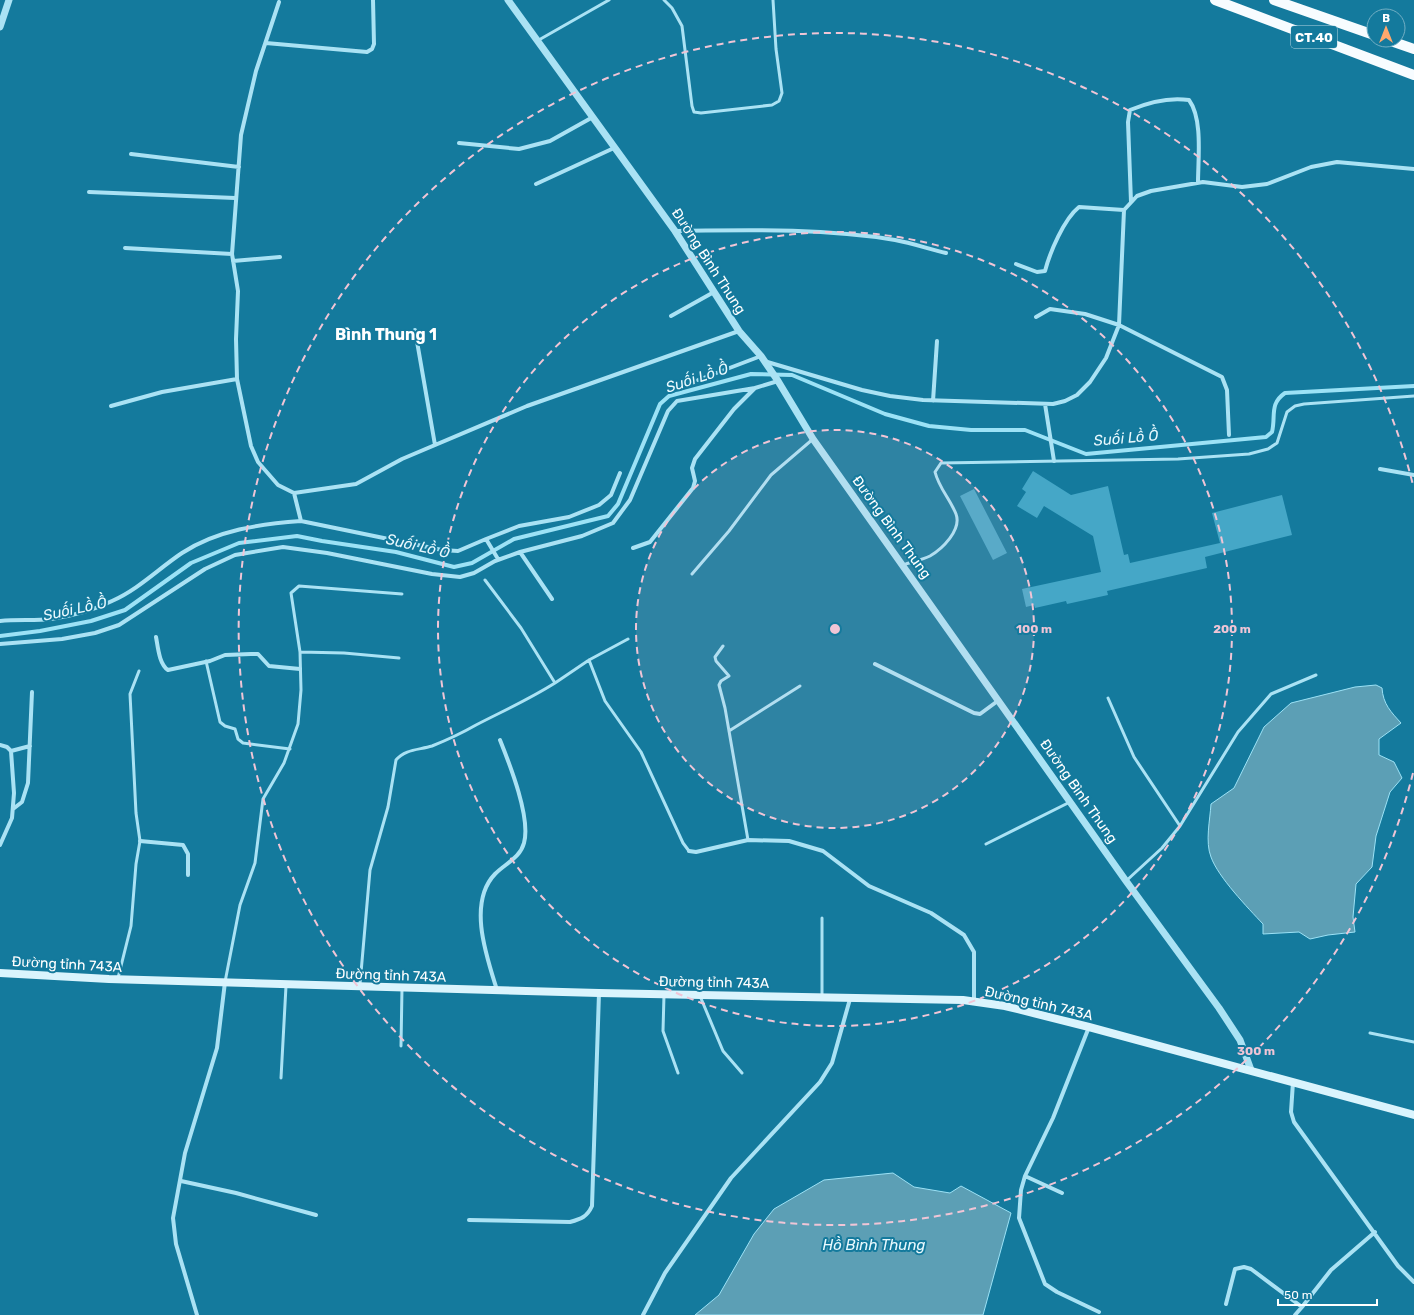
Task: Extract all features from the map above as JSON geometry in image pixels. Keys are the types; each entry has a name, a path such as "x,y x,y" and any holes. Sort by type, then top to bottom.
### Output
{"main road":[{"name":"CT.40","path":"1215,0 1414,75"},
{"name":"CT.40","path":"1274,0 1366,32"},
{"name":"Đường tỉnh 743A","path":"0,973 117,980 599,994 963,1000 1005,1006 1089,1027 1414,1115"}],"street":[{"path":"0,27 9,0"},
{"path":"266,43 367,52 372,49 374,44 374,0"},
{"name":"Đường Bình Thung","path":"508,0 674,231 739,331 763,360 776,379 813,439 1240,1040 1251,1070"},
{"path":"279,2 249,100 242,135 235,198 232,254 237,275 238,291 236,339 237,379 251,446 258,462 278,485 294,493 356,484 402,459 527,406 655,362 739,331"},
{"path":"1132,202 1128,122 1130,110 1144,104 1176,98 1189,100 1195,108 1198,133 1198,183"},
{"path":"459,143 519,148 550,141 593,117"},
{"path":"536,184 614,148"},
{"path":"131,154 239,167"},
{"path":"698,380 763,360 862,390 890,396 933,401 1045,404 1065,402 1077,395 1090,382 1106,358 1119,325 1124,210 1137,196 1151,191 1203,182 1242,187 1267,184 1311,167 1337,162 1414,169"},
{"path":"89,192 235,198"},
{"path":"1016,264 1037,272 1045,271 1048,257 1072,212 1079,207 1124,210"},
{"path":"674,231 776,230 822,233 894,240 946,253"},
{"path":"125,248 232,254"},
{"path":"233,261 280,257"},
{"path":"672,316 714,292"},
{"path":"1036,317 1050,309 1085,314 1119,325 1222,377 1228,390 1229,435"},
{"path":"415,330 435,444"},
{"path":"933,401 937,341"},
{"path":"111,406 162,392 237,379"},
{"path":"0,644 62,639 95,633 119,625 205,569 234,555 283,547 327,553 432,574 460,577 474,573 498,560 520,552 582,536 613,523 630,500 668,411 677,401 755,388 776,379"},
{"path":"633,548 650,542 693,488 695,481 692,468 695,459 734,409 755,388"},
{"path":"1045,404 1054,450 1054,461"},
{"path":"1380,469 1414,475"},
{"path":"0,621 51,619 111,602 136,589 183,552 215,536 264,524 300,521 331,529 389,538 442,550 458,551 487,541 519,526 569,517 599,505 611,495 620,473"},
{"path":"294,493 300,521"},
{"path":"487,541 498,560"},
{"path":"520,552 552,599"},
{"path":"156,637 162,663 164,668 168,670 225,655 251,654 258,654 269,666 300,669"},
{"path":"875,664 974,713 980,714 999,700"},
{"path":"13,809 22,802 28,783 32,692"},
{"path":"498,991 482,940 481,913 485,891 495,874 519,854 524,845 526,834 524,816 511,768 500,740"},
{"path":"0,745 7,747 12,751 14,794 12,818 0,845"},
{"path":"12,751 30,746"},
{"path":"689,851 696,852 748,840 789,841 823,851 869,886 931,913 950,924 964,935 974,952 974,1002"},
{"path":"140,841 183,845 188,854 188,875"},
{"path":"197,1315 176,1244 173,1218 185,1153 217,1048 224,982"},
{"path":"469,1220 570,1222 582,1219 589,1213 592,1206 599,994"},
{"path":"643,1315 665,1273 731,1178 820,1082 832,1063 850,998"},
{"path":"1089,1027 1053,1118 1025,1176 1021,1190 1019,1218 1046,1284 1057,1292 1099,1312"},
{"path":"1294,1082 1291,1112 1294,1122 1375,1232 1398,1266 1414,1282"},
{"path":"1025,1176 1062,1193"},
{"path":"181,1181 243,1195 316,1215"},
{"path":"1295,1315 1331,1270 1375,1232"},
{"path":"1226,1304 1235,1269 1244,1267 1251,1270 1302,1307"}],"lane":[{"path":"538,41 609,0"},
{"path":"664,0 672,8 682,26 692,106 694,112 702,113 772,105 779,101 782,93 776,49 773,0"},
{"path":"903,565 930,556 948,541 955,529 957,516 938,483 935,472 941,463 1178,459 1249,454 1268,449 1277,443 1287,412 1295,406 1304,404 1414,396"},
{"path":"692,574 729,531 771,475 813,439"},
{"path":"485,580 521,628 555,683"},
{"path":"224,982 236,922 255,863 263,798 290,749 298,724 301,690 300,652 291,593 299,586 402,594"},
{"path":"360,987 370,870 388,807 396,760 400,755 430,746 463,733 503,713 555,683 589,660 628,640"},
{"path":"723,646 715,657 716,661 730,676 721,681 719,685 730,731 748,840"},
{"path":"300,652 344,653 399,658"},
{"path":"589,660 605,701 641,752 683,843 689,851"},
{"path":"206,661 220,722 225,726 235,729 238,739 243,743 290,749"},
{"path":"117,980 131,926 136,864 140,841 136,813 130,694 139,671"},
{"path":"1126,881 1162,848 1180,826 1238,732 1271,694 1316,675"},
{"path":"730,731 800,686"},
{"path":"1108,698 1134,758 1180,826"},
{"path":"986,844 1070,802"},
{"path":"822,918 822,998"},
{"path":"281,1078 286,984"},
{"path":"401,1046 402,988"},
{"path":"664,994 663,1031 678,1073"},
{"path":"700,995 723,1052 742,1073"},
{"path":"1370,1033 1414,1042"}],"water":[{"path":"1376,685 1382,688 1386,703 1401,723 1379,739 1379,755 1394,762 1402,778 1390,792 1376,836 1372,867 1356,884 1353,917 1355,932 1310,939 1299,932 1263,934 1263,924 1220,874 1211,857 1208,845 1208,831 1211,804 1234,788 1264,727 1291,703 1355,687"},
{"name":"Hồ Bình Thung","path":"893,1173 914,1187 950,1193 961,1186 1011,1213 983,1315 695,1315 719,1295 754,1234 774,1209 824,1180"}],"building":[{"path":"1033,471 1071,495 1108,486 1124,555 1128,554 1130,563 1220,543 1212,513 1282,495 1292,535 1205,557 1207,568 1107,591 1108,595 1067,604 1066,601 1035,608 1034,605 1026,607 1022,589 1101,572 1093,536 1044,506 1037,518 1017,506 1026,492 1022,489"},
{"path":"974,489 1007,553 993,560 960,496"}],"waterway":[{"name":"Suối Lồ Ồ","path":"0,636 40,631 91,621 125,610 191,563 239,543 297,536 396,552 454,567 472,563 514,539 608,516 618,504 660,404 669,396 751,374 792,375 885,414 929,426 971,430 1025,430 1086,454 1266,437 1272,432 1274,411 1277,401 1285,393 1414,386"}],"district":[{"name":"Bình Thung 1","path":"386,334"}]}
